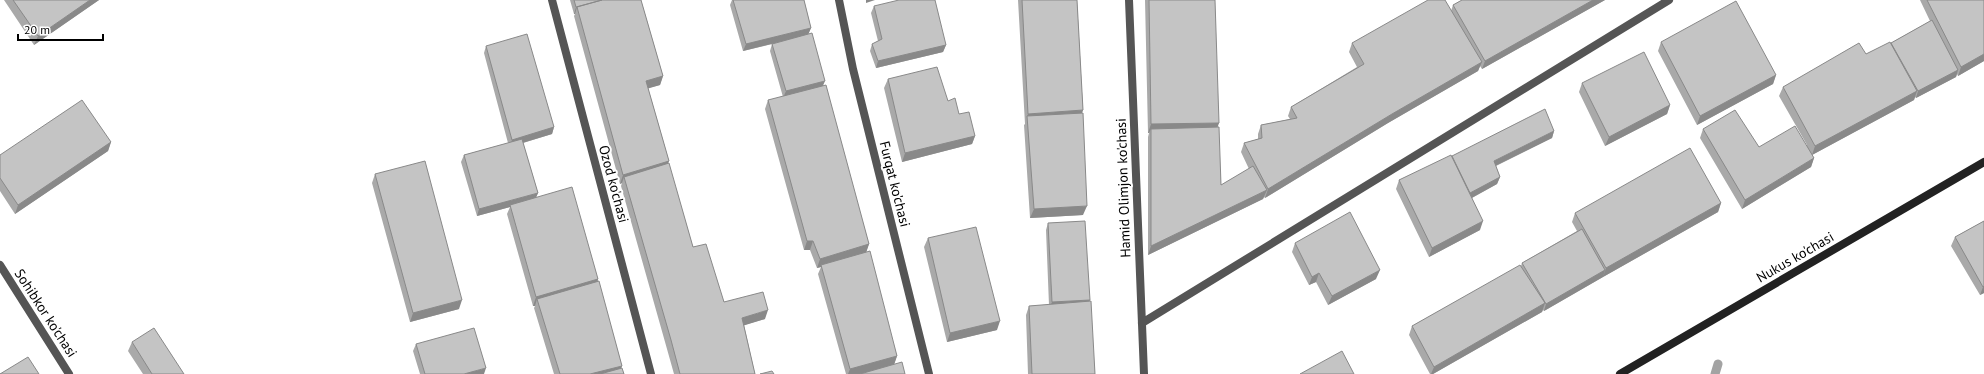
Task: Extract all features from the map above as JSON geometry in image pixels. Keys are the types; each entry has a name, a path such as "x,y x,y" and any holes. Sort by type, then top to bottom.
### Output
{"main road":[{"name":"Nukus ko'chasi","path":"1620,374 1984,162"}],"street":[{"name":"Ozod ko'chasi","path":"552,0 651,374"},
{"name":"Furqat ko'chasi","path":"839,0 853,69 929,374"},
{"name":"Hamid Olimjon ko'chasi","path":"1128,0 1144,374"},
{"path":"1142,323 1669,0"},
{"name":"Sohibkor ko'chasi","path":"0,265 69,374"}],"building":[{"path":"13,0 90,0 38,36"},
{"path":"574,0 602,0 576,7"},
{"path":"602,0 641,0 663,76 646,81 669,161 623,175 577,7"},
{"path":"733,0 804,0 811,28 746,44"},
{"path":"899,0 935,0 946,45 878,61 872,44 882,39 874,6"},
{"path":"1022,0 1077,0 1083,110 1028,114"},
{"path":"1149,0 1215,0 1219,123 1151,124"},
{"path":"1428,0 1445,0 1482,62 1392,114 1268,189 1244,143 1262,138 1261,125 1297,118 1291,107 1364,64 1352,43"},
{"path":"1462,0 1593,0 1485,61 1453,5"},
{"path":"1927,0 1984,0 1984,54 1961,67"},
{"path":"1736,1 1776,75 1700,116 1661,42"},
{"path":"1932,20 1958,70 1918,91 1891,43"},
{"path":"812,33 825,81 786,91 772,44"},
{"path":"527,34 554,127 512,140 486,46"},
{"path":"1890,42 1917,91 1815,146 1783,87 1859,43 1866,54"},
{"path":"1644,52 1670,105 1609,137 1582,83"},
{"path":"937,67 948,101 955,98 959,114 969,112 975,136 905,153 888,79"},
{"path":"826,85 869,244 820,259 813,241 807,241 768,100"},
{"path":"82,100 111,142 18,205 0,178 0,155"},
{"path":"1545,109 1554,131 1494,161 1500,177 1470,193 1452,156"},
{"path":"1735,110 1759,147 1795,126 1814,158 1745,200 1703,129"},
{"path":"1083,113 1087,206 1034,209 1027,116"},
{"path":"1219,127 1221,185 1253,166 1267,190 1151,246 1151,129"},
{"path":"522,139 538,193 479,209 464,155"},
{"path":"1690,148 1721,203 1606,268 1575,213"},
{"path":"1451,155 1483,221 1432,248 1399,180"},
{"path":"425,161 462,300 413,313 375,174"},
{"path":"669,163 693,247 706,244 724,302 763,292 768,310 742,318 755,374 680,374 624,177"},
{"path":"572,187 598,279 536,297 510,205"},
{"path":"1350,212 1380,270 1332,296 1319,273 1312,277 1295,243"},
{"path":"1085,221 1090,300 1052,302 1048,223"},
{"path":"1984,221 1984,286 1983,287 1955,237"},
{"path":"976,227 1000,321 950,333 928,238"},
{"path":"1582,229 1605,270 1546,304 1522,263"},
{"path":"870,251 897,356 850,369 821,265"},
{"path":"1520,265 1545,303 1434,367 1412,326"},
{"path":"599,281 622,366 590,374 560,374 537,299"},
{"path":"1091,301 1095,374 1032,374 1029,306"},
{"path":"154,328 184,374 152,374 132,342"},
{"path":"474,328 486,368 464,374 425,374 416,344"},
{"path":"1342,351 1354,374 1300,374"},
{"path":"28,357 39,374 0,374"},
{"path":"902,362 905,374 860,374"},
{"path":"622,368 624,374 600,374"},
{"path":"772,371 774,374 760,374"}],"waterway":[{"path":"1715,374 1718,364"}]}
